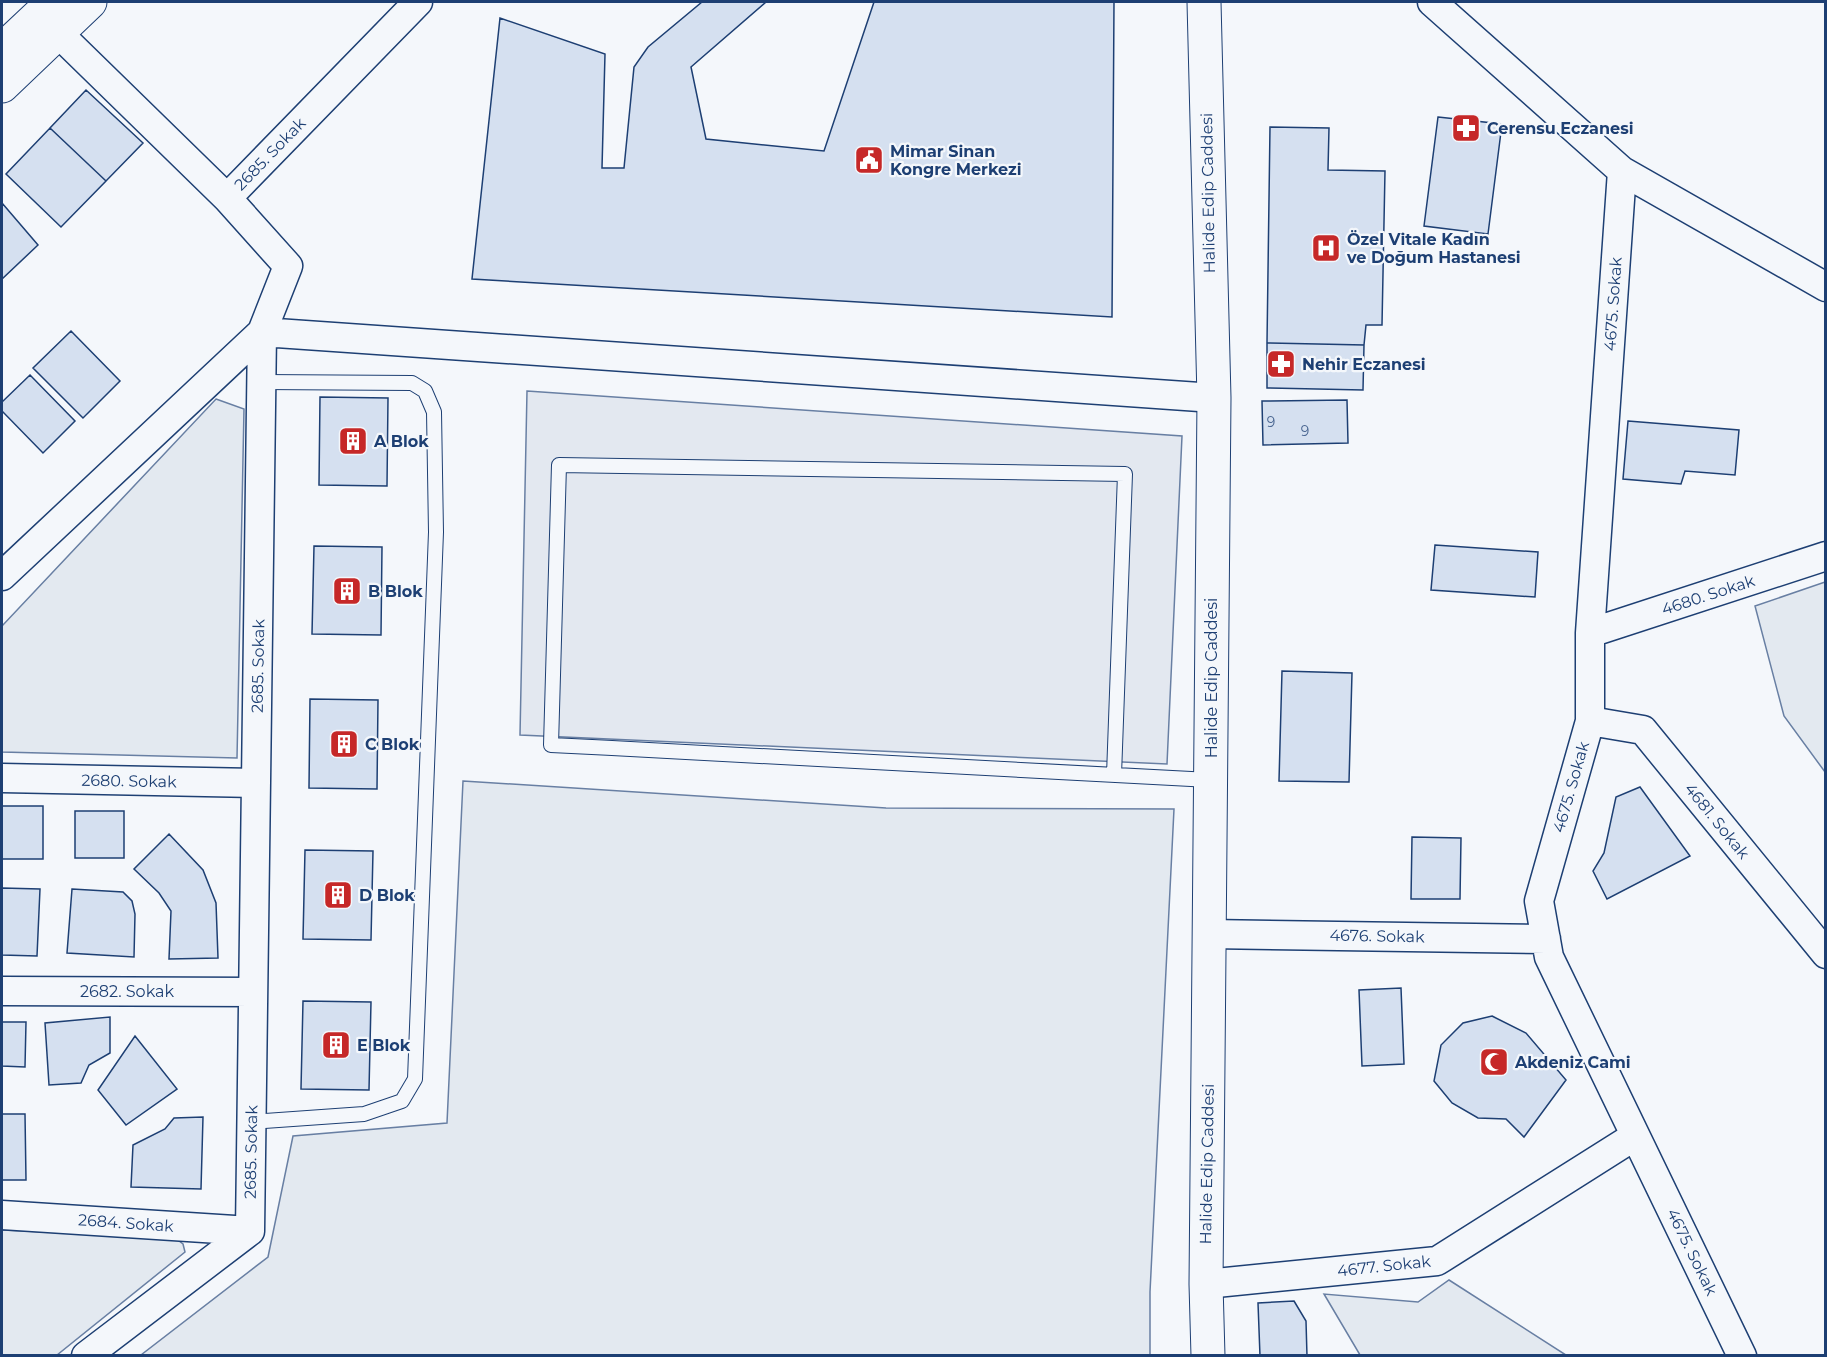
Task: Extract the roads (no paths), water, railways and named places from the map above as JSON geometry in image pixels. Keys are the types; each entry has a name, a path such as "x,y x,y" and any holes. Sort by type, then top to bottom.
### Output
{"street":[{"path":"2,50 56,17 90,2"},
{"name":"2685. Sokak","path":"250,1231 262,332 288,266 227,198 418,2"},
{"name":"Halide Edip Caddesi","path":"1204,2 1214,398 1206,1284 1208,1356"},
{"path":"1432,2 1622,171 1826,287"},
{"path":"2,86 56,17"},
{"path":"56,17 227,198"},
{"name":"4675. Sokak","path":"1622,171 1590,633 1590,721 1539,901 1549,957 1737,1351"},
{"path":"2,576 262,332 1214,398"},
{"name":"4680. Sokak","path":"1590,633 1826,556"},
{"name":"4681. Sokak","path":"1590,721 1643,730 1826,954"},
{"name":"2680. Sokak","path":"2,778 256,783"},
{"name":"4676. Sokak","path":"1209,934 1545,939"},
{"name":"2682. Sokak","path":"2,991 253,992"},
{"name":"4677. Sokak","path":"1206,1284 1437,1261 1635,1136"},
{"name":"2684. Sokak","path":"2,1215 250,1231"},
{"path":"86,1356 250,1231"}],"lane":[{"path":"251,1122 364,1114 402,1101 415,1079 436,532 434,412 425,391 412,383 262,382"},
{"path":"1114,775 1125,474 559,465 551,744 1114,775 1210,780"}],"place":[{"name":"Cerensu Eczanesi","path":"1466,128"},
{"name":"Mimar Sinan Kongre Merkezi","path":"869,160"},
{"name":"Özel Vitale Kadın ve Doğum Hastanesi","path":"1326,248"},
{"name":"Nehir Eczanesi","path":"1281,364"},
{"name":"A Blok","path":"353,441"},
{"name":"B Blok","path":"347,591"},
{"name":"C Blok","path":"344,744"},
{"name":"D Blok","path":"338,895"},
{"name":"E Blok","path":"336,1045"},
{"name":"Akdeniz Cami","path":"1494,1062"}]}
